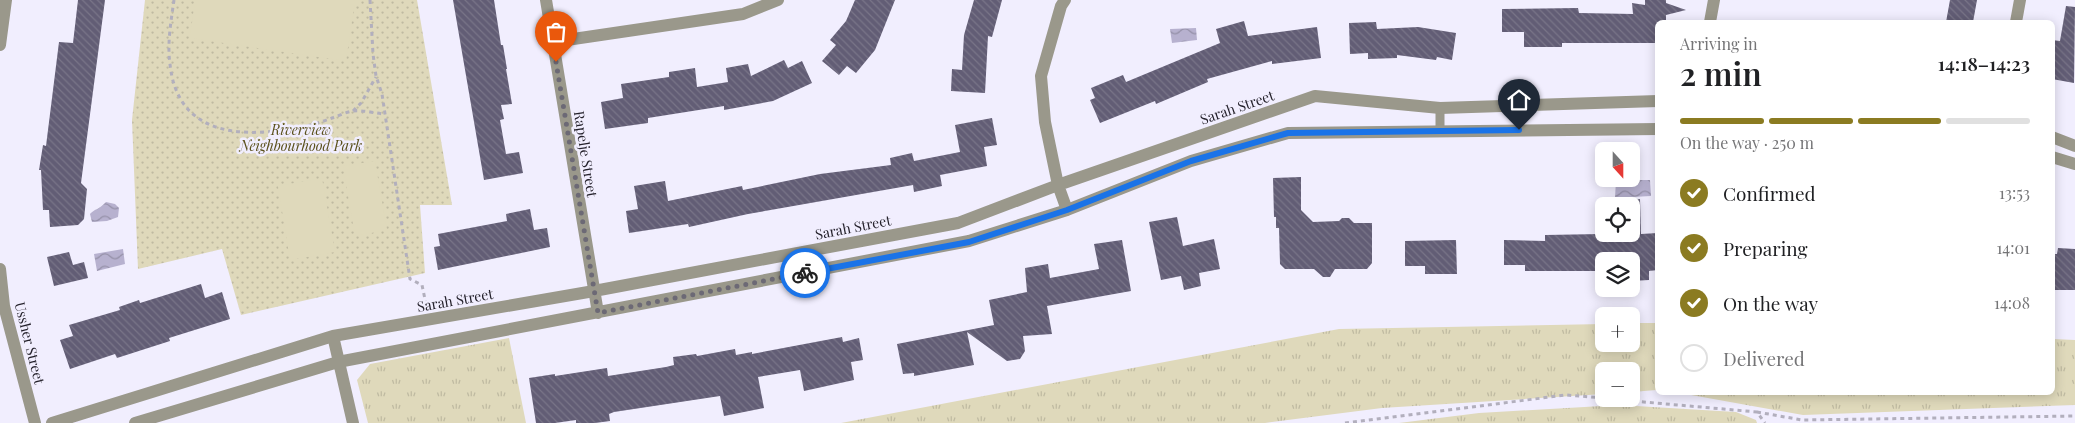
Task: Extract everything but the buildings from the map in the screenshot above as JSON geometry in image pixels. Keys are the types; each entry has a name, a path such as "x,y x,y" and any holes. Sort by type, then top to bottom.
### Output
{"street":[{"path":"0,45 6,0"},
{"name":"Rapelje Street","path":"546,0 598,313"},
{"path":"553,42 743,14 778,0"},
{"path":"1065,0 1061,6 1041,76 1045,122 1058,185 1067,210"},
{"path":"1710,20 1714,0"},
{"path":"2016,20 2020,0"},
{"name":"Sarah Street","path":"52,423 333,336 594,291 958,223 1058,185 1315,96 1440,108 1655,101"},
{"path":"135,423 338,362 969,242 1067,210 1191,161 1288,133 1655,129"},
{"path":"2055,138 2075,146"},
{"path":"2055,158 2075,164"},
{"name":"Ussher Street","path":"0,269 4,306 34,423"},
{"path":"333,336 353,423"}],"lane":[{"path":"1440,108 1440,131"}],"path":[{"path":"174,0 169,52 172,79 187,109 205,122 220,129 251,133 292,129 353,111 384,114"},
{"path":"370,0 376,76 382,94 410,279 422,285 429,320"},
{"path":"353,111 361,103 376,76"},
{"path":"1345,423 1566,395 1595,397"},
{"path":"1640,402 1757,412 1811,423"},
{"path":"1757,412 1765,423"},
{"path":"1802,420 2075,416"}],"green space":[{"name":"Riverview Neighbourhood Park","path":"145,0 417,0 452,205 420,205 425,273 241,315 222,249 138,269 132,120"},
{"path":"195,0 355,0 346,61 190,38"},
{"path":"375,161 387,230 355,236 343,166"},
{"path":"322,178 335,252 290,260 278,186"},
{"path":"1640,323 1655,323 1655,390 1640,391 1640,362 1595,362 1595,395 1382,408 1265,423 841,423 1339,329 1595,324 1595,352 1640,352"},
{"path":"509,338 526,423 368,423 357,380 370,364"},
{"path":"2055,339 2075,340 2075,405 1803,415 1691,395 2055,395"},
{"path":"1595,406 1640,406 1736,412 1756,420 1757,423 1399,423 1479,413"}],"water":[{"path":"1196,28 1197,40 1172,43 1170,29"},
{"path":"1640,180 1650,180 1651,196 1615,197 1616,188 1640,188"},
{"path":"106,202 115,204 119,208 118,217 107,221 92,222 90,214"},
{"path":"123,249 125,264 97,271 94,254"}],"way so far":[{"path":"556,62 598,313 805,273"}],"route":[{"path":"805,273 969,242 1067,210 1191,161 1288,133 1519,130"}]}
